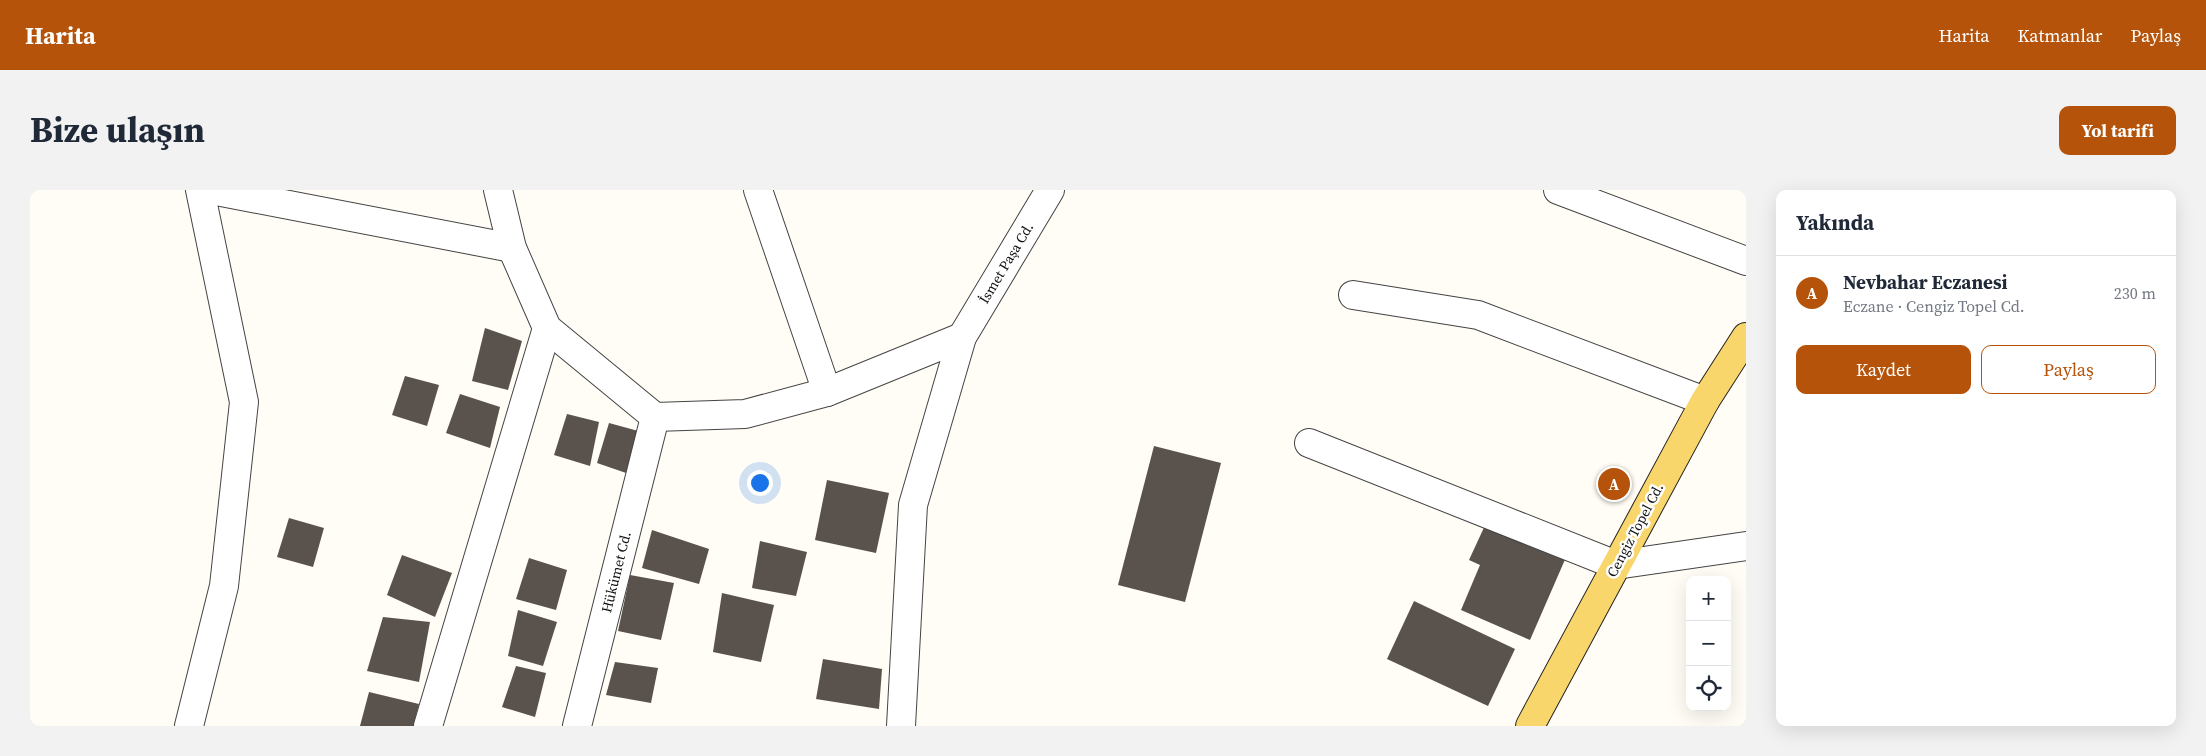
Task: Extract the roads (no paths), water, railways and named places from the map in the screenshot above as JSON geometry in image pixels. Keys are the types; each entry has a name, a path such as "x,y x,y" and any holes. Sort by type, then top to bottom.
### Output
{"main road":[{"name":"Cengiz Topel Cd.","path":"1534,724 1616,565 1705,401 1746,337"}],"street":[{"path":"189,726 224,586 244,402 200,190"},
{"path":"211,190 512,248"},
{"path":"498,190 512,248 547,328 655,417 746,414 827,392 962,337"},
{"path":"758,190 827,392"},
{"name":"İsmet Paşa Cd.","path":"901,726 913,504 962,337 1050,190"},
{"path":"1558,190 1746,262"},
{"path":"1352,294 1478,315 1705,401"},
{"path":"428,726 547,328"},
{"name":"Hükümet Cd.","path":"577,726 655,417"},
{"path":"1310,443 1616,565 1746,546"}],"place":[{"name":"Nevbahar Eczanesi","path":"1614,484"}]}
